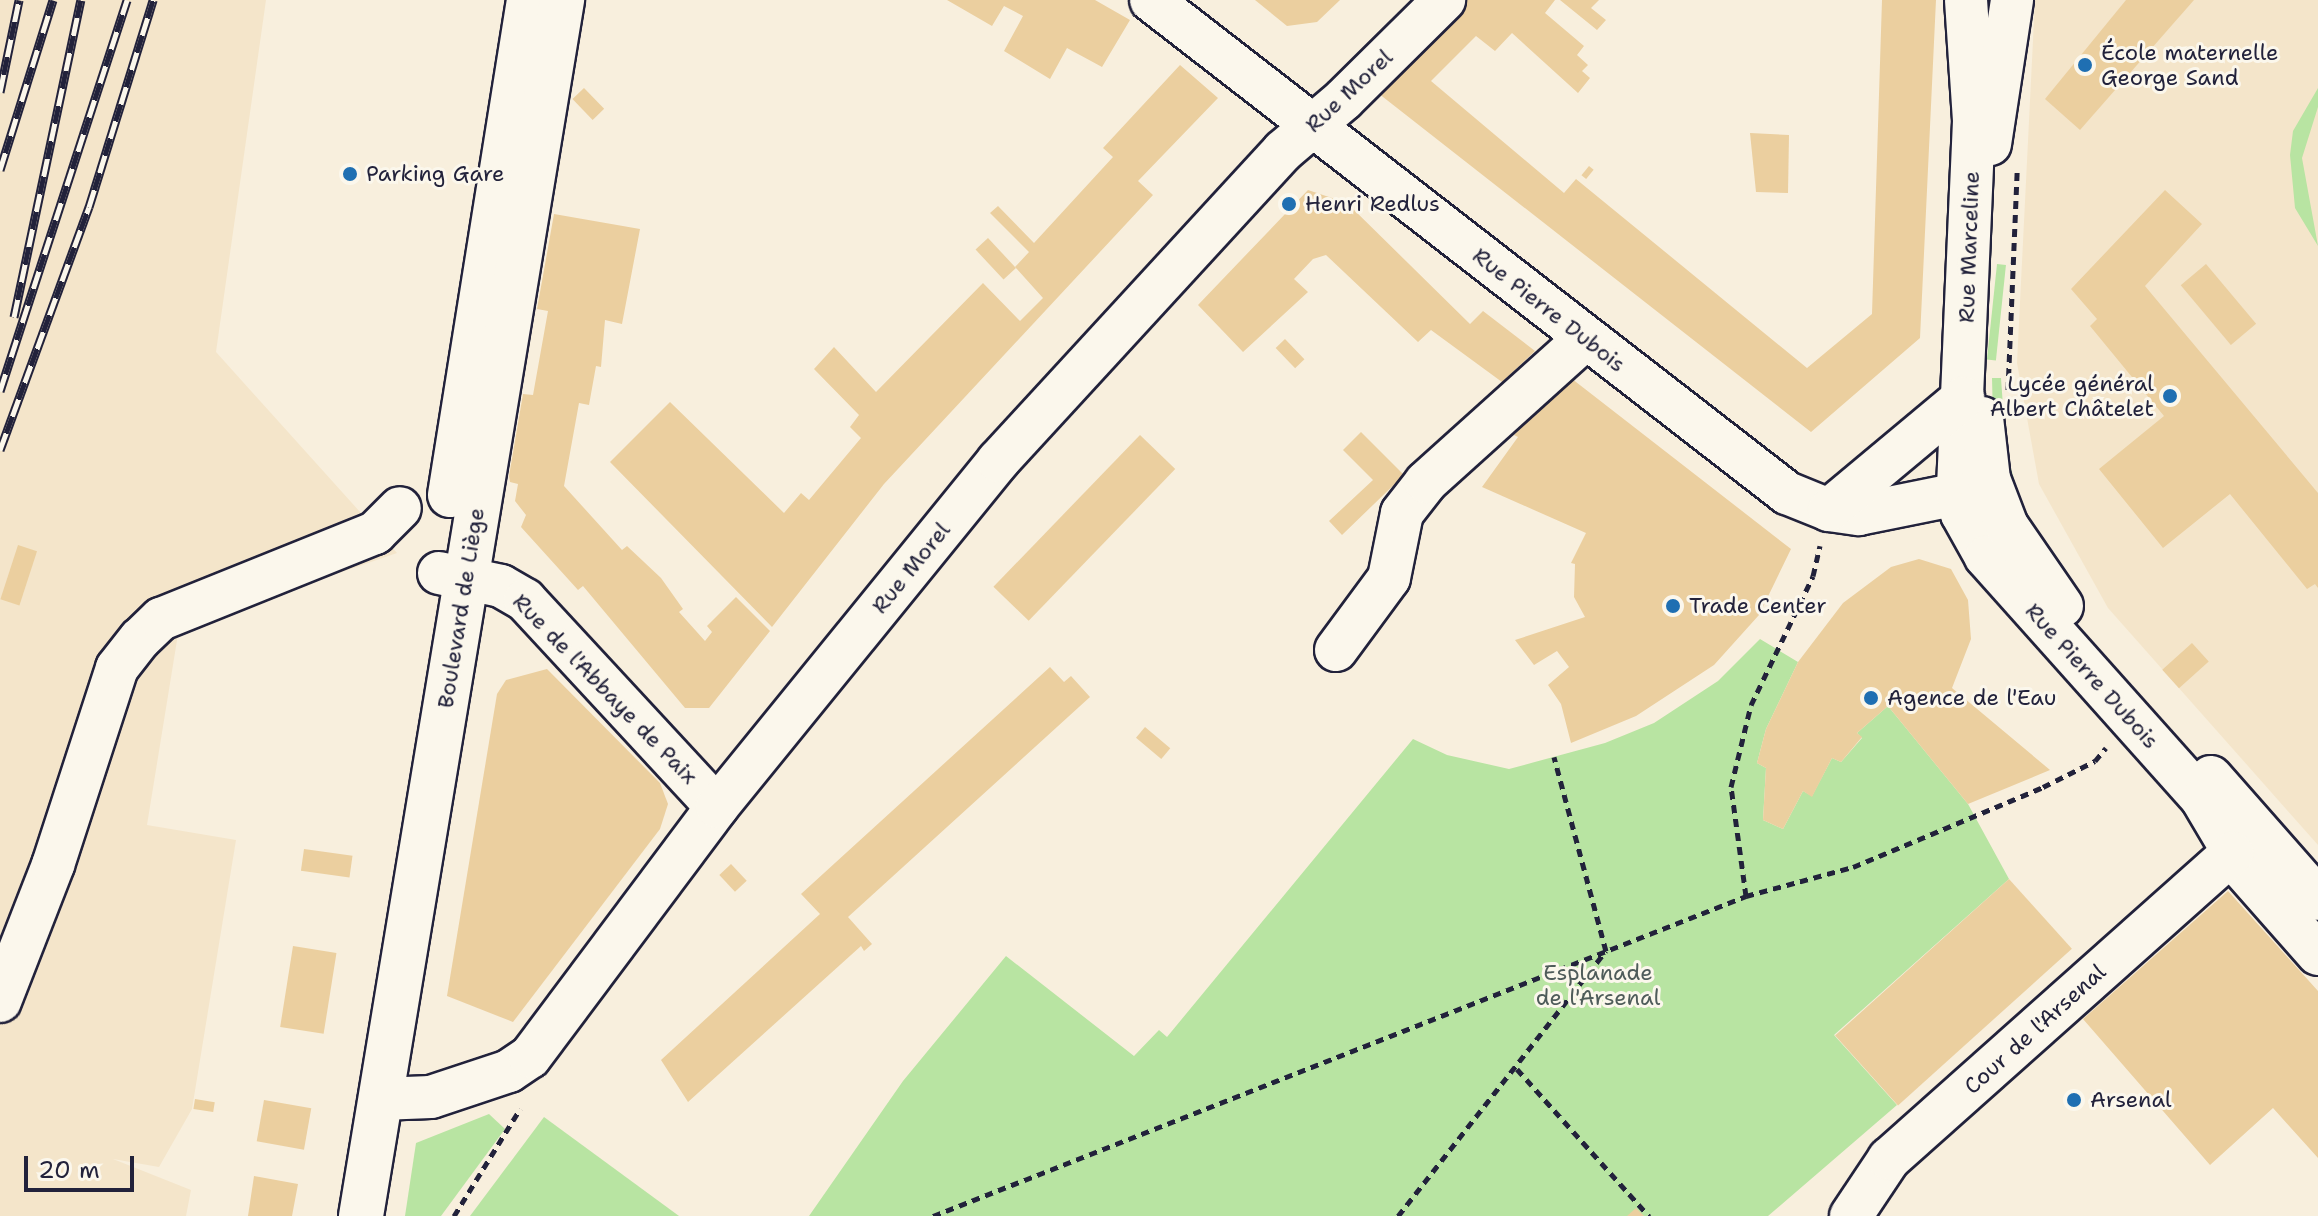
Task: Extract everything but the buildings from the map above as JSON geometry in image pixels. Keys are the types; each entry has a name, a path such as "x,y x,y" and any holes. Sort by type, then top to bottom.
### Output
{"main road":[{"name":"Boulevard de Liège","path":"361,1216 453,575 529,0"},
{"name":"Boulevard de Liège","path":"333,1216 562,0"}],"street":[{"name":"Rue Pierre Dubois","path":"1151,0 1787,493 1829,510 1859,514 1958,494 1962,514 1986,557 2202,799 2232,853 2318,954"},
{"name":"Rue Morel","path":"380,1099 431,1097 509,1071 530,1057 717,807 998,461 1283,151 1314,126 1444,0"},
{"name":"Rue Marceline","path":"1958,494 1974,121 1966,0"},
{"path":"2012,0 1989,160 1982,356 1982,431 1996,501 2048,589 2318,899"},
{"path":"1336,650 1389,578 1402,513 1426,482 1585,339"},
{"path":"1829,510 1963,398"},
{"path":"0,1001 53,865 117,668 140,639 161,619 375,533 400,508"},
{"name":"Rue de l'Abbaye de Paix","path":"453,575 501,586 525,600 717,807"},
{"name":"Cour de l'Arsenal","path":"1851,1216 1889,1159 2232,853"}],"path":[{"path":"2009,402 2017,168"},
{"path":"1746,896 1731,787 1751,705 1813,576 1829,510"},
{"path":"933,1216 1746,896 1853,867 2043,787 2095,761 2131,721"},
{"path":"1554,757 1606,951"},
{"path":"1398,1216 1517,1069 1606,951"},
{"path":"454,1216 519,1112 530,1057"},
{"path":"1517,1069 1649,1216"}],"shaded area":[{"path":"0,0 266,0 216,352 397,553 179,628 147,825 236,840 192,1109 159,1167 113,1159 191,1190 186,1216 0,1216"},
{"name":"Lycée général Albert Châtelet","path":"2035,0 2318,0 2318,845 2108,608 2039,484 2017,363"}],"green space":[{"path":"2318,88 2318,107 2302,158 2318,246 2295,208 2290,155 2293,131"},
{"path":"1997,264 2006,265 1996,360 1987,359"},
{"path":"1992,378 2001,378 2006,449 2021,506 2013,509 1993,420"},
{"name":"Esplanade de l'Arsenal","path":"1760,639 1798,662 1766,729 1757,763 1766,768 1763,820 1783,829 1803,791 1812,796 1832,758 1841,762 1862,738 1857,733 1888,706 1968,804 2009,879 1834,1035 1897,1105 1768,1216 809,1216 903,1081 1006,956 1134,1056 1159,1030 1167,1037 1413,739 1447,755 1509,769 1605,743 1654,723 1718,681"},
{"path":"489,1114 505,1129 441,1216 405,1216 416,1143"},
{"path":"544,1117 679,1216 470,1216"}],"railway":[{"path":"0,92 19,0"},
{"path":"0,170 53,0"},
{"path":"14,317 81,0"},
{"path":"0,391 127,0"},
{"path":"0,450 89,207 153,0"}],"place":[{"name":"École maternelle George Sand","path":"2085,65"},
{"name":"Parking Gare","path":"350,174"},
{"name":"Henri Redlus","path":"1289,204"},
{"name":"Lycée général Albert Châtelet","path":"2170,396"},
{"name":"Trade Center","path":"1673,606"},
{"name":"Agence de l'Eau","path":"1871,698"},
{"name":"Arsenal","path":"2074,1100"}]}
